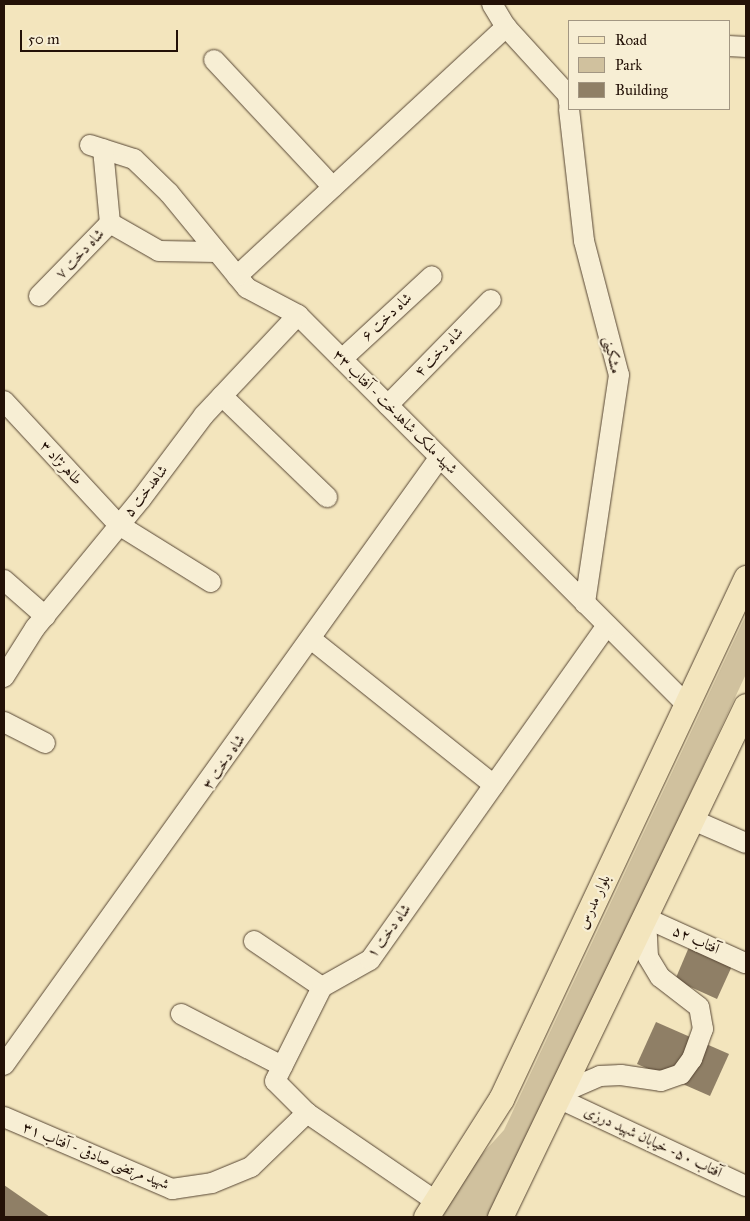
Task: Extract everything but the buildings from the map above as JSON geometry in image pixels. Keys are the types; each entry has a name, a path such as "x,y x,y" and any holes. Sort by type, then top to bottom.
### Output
{"main road":[{"name":"بلوار مدرس","path":"431,1210 501,1099 746,578"},
{"path":"500,1217 561,1096 694,820 746,706"},
{"path":"495,1217 517,1180"}],"street":[{"name":"مشکینی","path":"492,4 506,27 568,99"},
{"path":"237,276 506,27"},
{"path":"730,46 746,47"},
{"path":"214,60 333,187"},
{"name":"مشکینی","path":"570,110 584,241 619,375 585,603"},
{"name":"شهید ملک شاهدخت - آفتاب ۳۳","path":"97,147 134,159 169,193 247,288 298,315 687,705"},
{"name":"شاه دخت ۷","path":"39,296 110,223 97,147"},
{"path":"110,223 159,251 217,252"},
{"name":"شاه دخت ۶","path":"342,359 432,276"},
{"name":"شاه دخت ۴","path":"388,405 491,300"},
{"name":"شاهدخت ۵","path":"4,677 45,616 222,396 298,315"},
{"path":"222,396 327,497"},
{"name":"طاهرنژاد ۳","path":"4,401 119,525 211,582"},
{"name":"شاه دخت ۳","path":"4,1066 440,457"},
{"path":"4,580 45,616"},
{"name":"شاه دخت ۱","path":"322,987 370,960 608,625"},
{"path":"311,639 494,785"},
{"path":"4,722 45,744"},
{"path":"694,820 746,843"},
{"path":"561,1096 600,1076 621,1075 661,1082 681,1074 692,1058 703,1029 700,1007 660,977 648,957 646,918"},
{"name":"آفتاب ۵۲","path":"646,918 745,962"},
{"path":"254,942 322,987 275,1081 307,1113 431,1210"},
{"path":"182,1014 282,1066"},
{"name":"آفتاب ۵۰- خیابان شهید درزی","path":"561,1096 746,1186"},
{"name":"شهید مرتضی صادقی - آفتاب ۳۱","path":"4,1117 93,1158 172,1189 212,1183 251,1167 307,1113"}],"green space":[{"path":"746,615 746,674 493,1217 425,1217 504,1130"}]}
